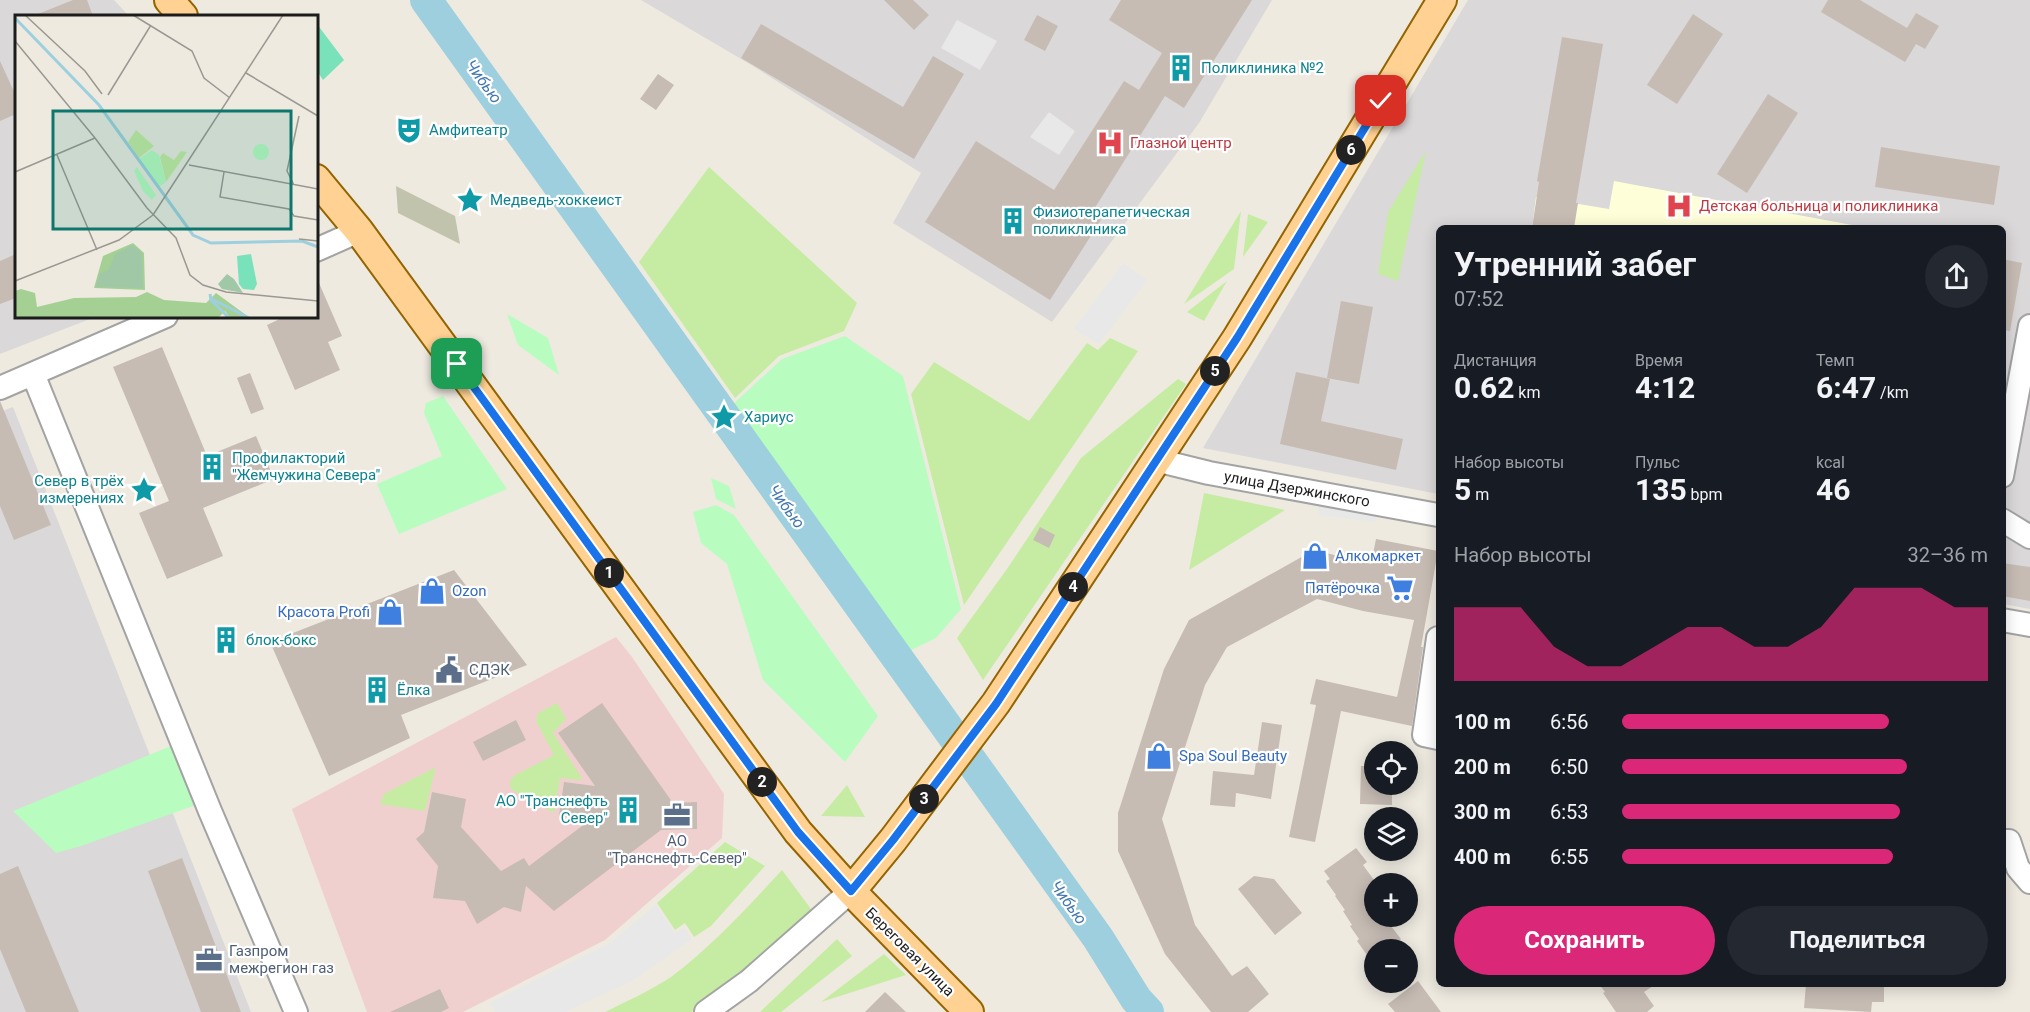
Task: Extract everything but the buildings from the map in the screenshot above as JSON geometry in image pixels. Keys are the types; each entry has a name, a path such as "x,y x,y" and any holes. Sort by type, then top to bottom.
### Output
{"main road":[{"path":"169,0 182,15"},
{"path":"851,891 893,840 996,704 1237,338 1442,0"},
{"name":"Береговая улица","path":"318,181 359,231 798,832 851,891 969,1012"}],"street":[{"path":"318,249 359,231"},
{"path":"0,388 161,318"},
{"path":"2006,455 2030,326"},
{"path":"33,374 210,811 296,1012"},
{"name":"улица Дзержинского","path":"1156,460 1209,473 1436,515"},
{"path":"2006,522 2030,537"},
{"path":"2006,621 2030,625"},
{"path":"1436,652 1424,735 1436,738"},
{"path":"2006,841 2009,841 2018,868 2030,882"},
{"path":"706,1012 749,981 851,891"}],"shaded area":[{"path":"0,0 114,0 128,15 15,15 15,318 92,318 0,354"},
{"path":"641,0 1272,0 1199,123 1052,322 893,223 921,173 753,66"},
{"path":"1468,0 2030,0 2030,609 2006,605 2006,225 1436,225 1436,494 1203,448"},
{"path":"957,20 997,41 980,70 941,48"},
{"path":"1049,112 1075,131 1059,155 1030,137"},
{"name":"Детская больница и поликлиника","path":"1614,181 1852,225 1532,225 1536,197 1609,209"},
{"path":"396,186 455,216 460,244 398,213"},
{"path":"1123,263 1147,280 1099,344 1074,329"},
{"path":"13,407 251,1012 0,1012 0,412"},
{"path":"1319,503 1378,510 1376,522 1318,515"},
{"path":"616,637 632,657 724,794 722,838 605,940 463,1012 367,1012 292,809"},
{"path":"656,905 675,933 684,928 692,939 632,981 565,1012 495,1012 491,1002 610,943"}],"green space":[{"path":"318,25 344,60 323,80 318,72"},
{"path":"1426,151 1398,281 1378,274 1388,212"},
{"path":"709,167 857,303 844,331 779,356 735,398 639,262"},
{"path":"1241,211 1234,269 1184,304"},
{"path":"1248,214 1268,222 1243,257"},
{"path":"1227,281 1204,321 1187,312"},
{"path":"507,314 548,338 559,375 518,345"},
{"path":"845,336 903,376 961,609 936,638 903,654 775,475 730,407 782,359"},
{"path":"1110,338 1138,351 964,605 911,394 934,362 1029,421 1087,343 1098,350"},
{"path":"1178,379 1186,384 983,680 957,638 1007,569 1081,458"},
{"path":"443,396 507,489 399,534 377,484 442,456 424,413 426,403"},
{"path":"711,478 729,486 736,509 716,499"},
{"path":"1204,493 1285,510 1189,570"},
{"path":"716,505 734,515 878,716 845,762 763,680 727,564 701,543 693,512"},
{"path":"557,703 566,719 553,733 583,780 560,778 554,813 514,791 510,787 510,781 515,775 554,755 536,721 538,713"},
{"path":"171,746 196,805 56,853 13,811"},
{"path":"436,767 425,811 380,804 384,794"},
{"path":"847,785 865,817 821,816"},
{"path":"725,842 765,866 711,926 694,937 685,923 675,930 657,903"},
{"path":"782,870 814,913 750,970 691,1012 605,1012 655,987 701,953"},
{"path":"837,939 852,956 781,1012 760,1012"},
{"path":"884,954 906,975 821,1002"}],"waterway":[{"name":"Чибью","path":"426,0 1098,938 1136,999 1148,1012"}],"place":[{"name":"Поликлиника №2","path":"1181,68"},
{"name":"Амфитеатр","path":"409,130"},
{"name":"Глазной центр","path":"1110,143"},
{"name":"Медведь-хоккеист","path":"470,200"},
{"name":"Детская больница и поликлиника","path":"1679,206"},
{"name":"Физиотерапетическая поликлиника","path":"1013,221"},
{"name":"Хариус","path":"724,417"},
{"name":"Профилакторий \"Жемчужина Севера\"","path":"212,467"},
{"name":"Север в трёх измерениях","path":"144,490"},
{"name":"Алкомаркет","path":"1315,556"},
{"name":"Пятёрочка","path":"1400,588"},
{"name":"Ozon","path":"432,591"},
{"name":"Красота Profi","path":"390,612"},
{"name":"блок-бокс","path":"226,640"},
{"name":"СДЭК","path":"449,670"},
{"name":"Ёлка","path":"377,690"},
{"name":"Spa Soul Beauty","path":"1159,756"},
{"name":"АО \"Транснефть Север\"","path":"628,810"},
{"name":"АО \"Транснефть-Север\"","path":"677,815"},
{"name":"Газпром межрегион газ","path":"209,960"}],"route":[{"path":"457,364 798,832 851,891 893,840 996,704 1237,338 1381,101"}]}
